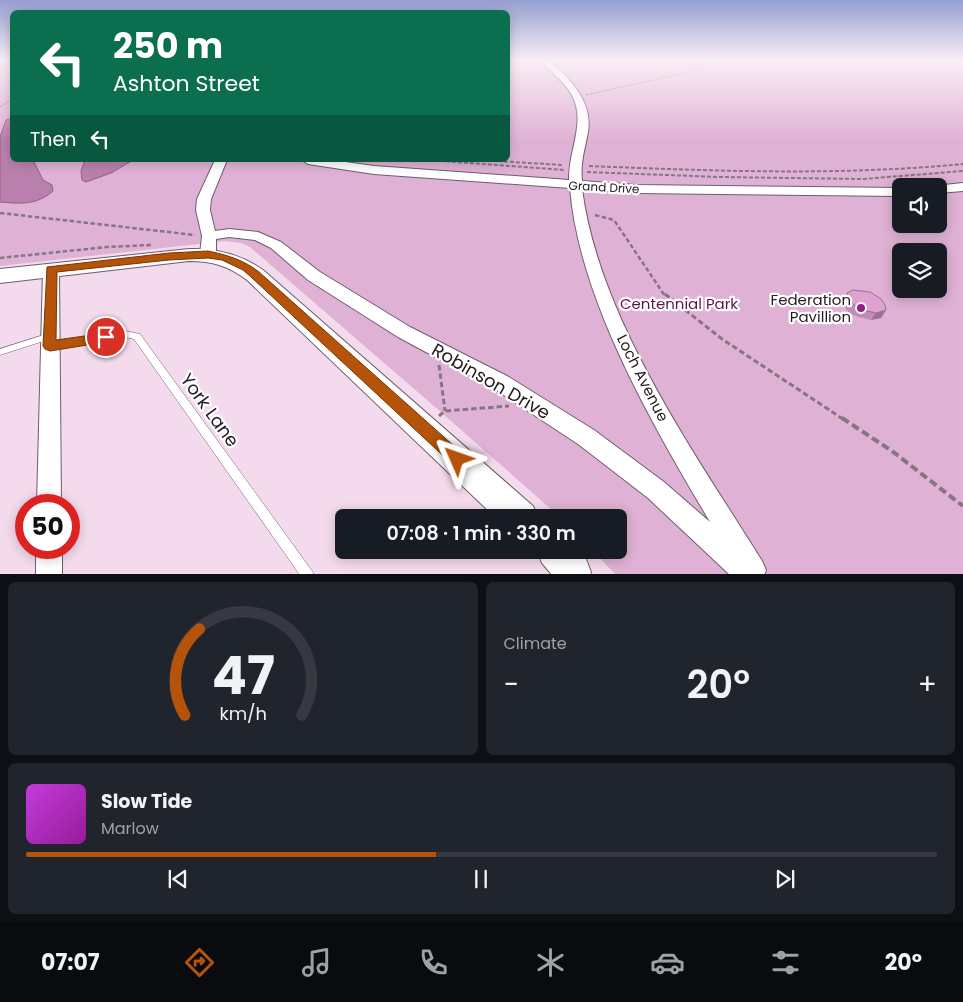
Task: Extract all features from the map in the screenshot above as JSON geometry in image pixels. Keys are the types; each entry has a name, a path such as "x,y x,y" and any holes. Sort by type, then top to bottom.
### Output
{"main road":[{"path":"0,276 169,256 208,245 255,275 511,509"}],"street":[{"name":"Loch Avenue","path":"570,87 578,97 584,112 576,174 583,232 604,294 639,377 685,459 756,574"},
{"path":"208,245 203,210 204,199 220,162"},
{"path":"213,177 230,162"},
{"name":"Grand Drive","path":"321,162 374,170 576,174 635,189 892,192"},
{"path":"947,188 963,187"},
{"name":"Robinson Drive","path":"208,245 229,233 258,236 276,245 314,276 404,332 500,382 586,437 656,490 750,574"},
{"path":"49,494 51,270"},
{"path":"49,559 49,574"}],"lane":[{"name":"York Lane","path":"50,341 125,334 137,336 308,574"},
{"path":"0,352 50,341"}],"path":[{"path":"578,97 623,87"},
{"path":"449,162 576,174 720,177 863,179 963,171"},
{"path":"494,162 576,174 679,170 876,171 963,164"},
{"path":"580,212 614,220 667,298 722,339 892,451 963,506"},
{"path":"0,213 208,245"},
{"path":"0,258 107,247 155,245"},
{"path":"436,349 443,412 535,404"}],"green space":[{"name":"Centennial Park","path":"0,87 10,87 10,162 510,162 510,87 963,87 963,574 615,574 601,559 627,559 627,509 551,509 250,247 241,243 226,241 0,266"}],"shaded area":[{"path":"10,119 10,162 34,162 43,180 52,185 53,191 41,199 22,203 0,202 0,137 6,120"},
{"path":"84,162 130,162 111,173 86,182 82,180 81,171"}],"building":[{"path":"853,290 870,292 881,299 886,310 876,313 863,310 854,305 847,293"}],"place":[{"name":"Federation Pavillion","path":"861,308"}],"route":[{"path":"106,337 50,346 51,270 169,256 208,254 225,258 236,262 255,275 410,414 457,459"}]}
